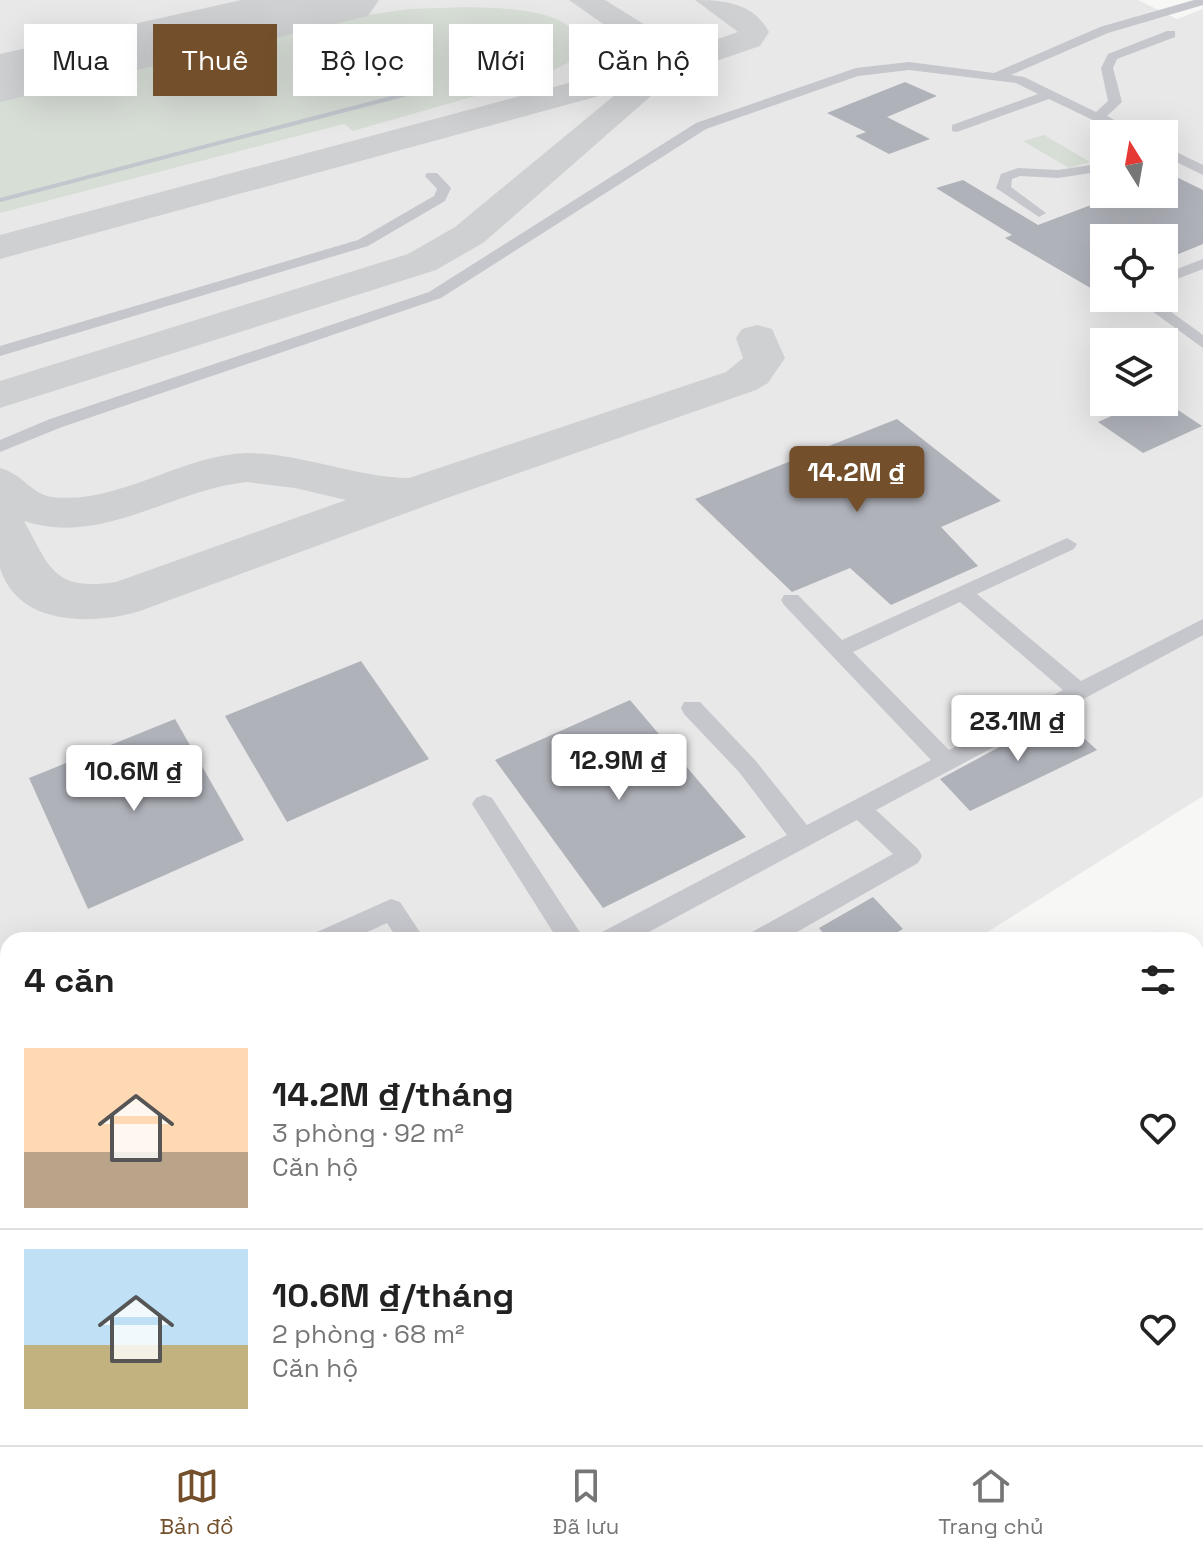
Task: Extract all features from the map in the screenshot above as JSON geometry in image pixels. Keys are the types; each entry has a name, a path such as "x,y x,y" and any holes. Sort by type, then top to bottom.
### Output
{"street":[{"path":"997,76 1104,30 1203,1"},
{"path":"1099,116 1115,102 1107,68 1112,57 1171,34"},
{"path":"0,446 56,423 435,295 694,130 726,115 874,68 918,66 1019,80 1107,120"},
{"path":"957,128 1050,94"},
{"path":"1178,158 1203,171"},
{"path":"1039,213 1003,188 1006,177 1018,172 1058,174 1090,169"},
{"path":"0,351 363,243 440,198 444,188 432,176"},
{"path":"1178,274 1203,264"},
{"path":"1161,312 1203,343"},
{"path":"841,649 1067,544"},
{"path":"962,592 1078,691"},
{"path":"791,600 946,761"},
{"path":"626,932 1203,626"},
{"path":"692,708 747,766 803,838"},
{"path":"484,804 567,932"},
{"path":"775,932 910,856 859,808"},
{"path":"343,932 391,909 407,932"}],"shaded area":[{"path":"0,0 1138,0 1177,19 1203,9 1203,796 988,932 0,932"},
{"path":"469,7 538,13 569,26 569,62 553,70 553,24 449,24 449,96 475,96 353,131 344,124 0,213 0,101 24,95 137,96 137,69 153,65 153,96 277,96 277,36 293,32 293,96 433,96 433,24 327,24 408,9"},
{"path":"1044,135 1090,162 1069,168 1023,141"}],"building":[{"path":"905,82 937,96 887,117 930,139 889,154 855,136 866,132 827,113"},
{"path":"1178,178 1203,190 1203,244 1178,254 1178,224 1090,224 1090,288 1005,238 1012,235 936,188 963,180 1038,225 1090,205 1090,208 1178,208"},
{"path":"1178,410 1202,426 1143,453 1098,422 1112,416 1178,416"},
{"path":"897,419 1001,501 941,527 978,566 891,605 850,568 792,592 695,499"},
{"path":"361,661 429,759 287,822 225,716"},
{"path":"630,700 746,837 603,908 495,760"},
{"path":"1059,715 1097,750 970,811 940,779"},
{"path":"175,719 244,840 88,909 29,778"},
{"path":"873,897 903,929 898,932 822,932 819,928"}],"waterway":[{"path":"0,200 399,96"}],"taxiway":[{"path":"584,0 622,24"},
{"path":"710,0 751,26 754,32 749,39 718,50"},
{"path":"0,247 569,94"},
{"path":"0,395 422,262 469,235 634,96"},
{"path":"0,522 32,578 43,590 56,598 73,602 122,599 430,487 741,381 753,374 764,358 757,338"},
{"path":"0,483 20,503 46,512 75,513 106,507 223,470 247,468 295,473 364,489 411,493"}],"runway":[{"path":"0,78 342,0"}]}
